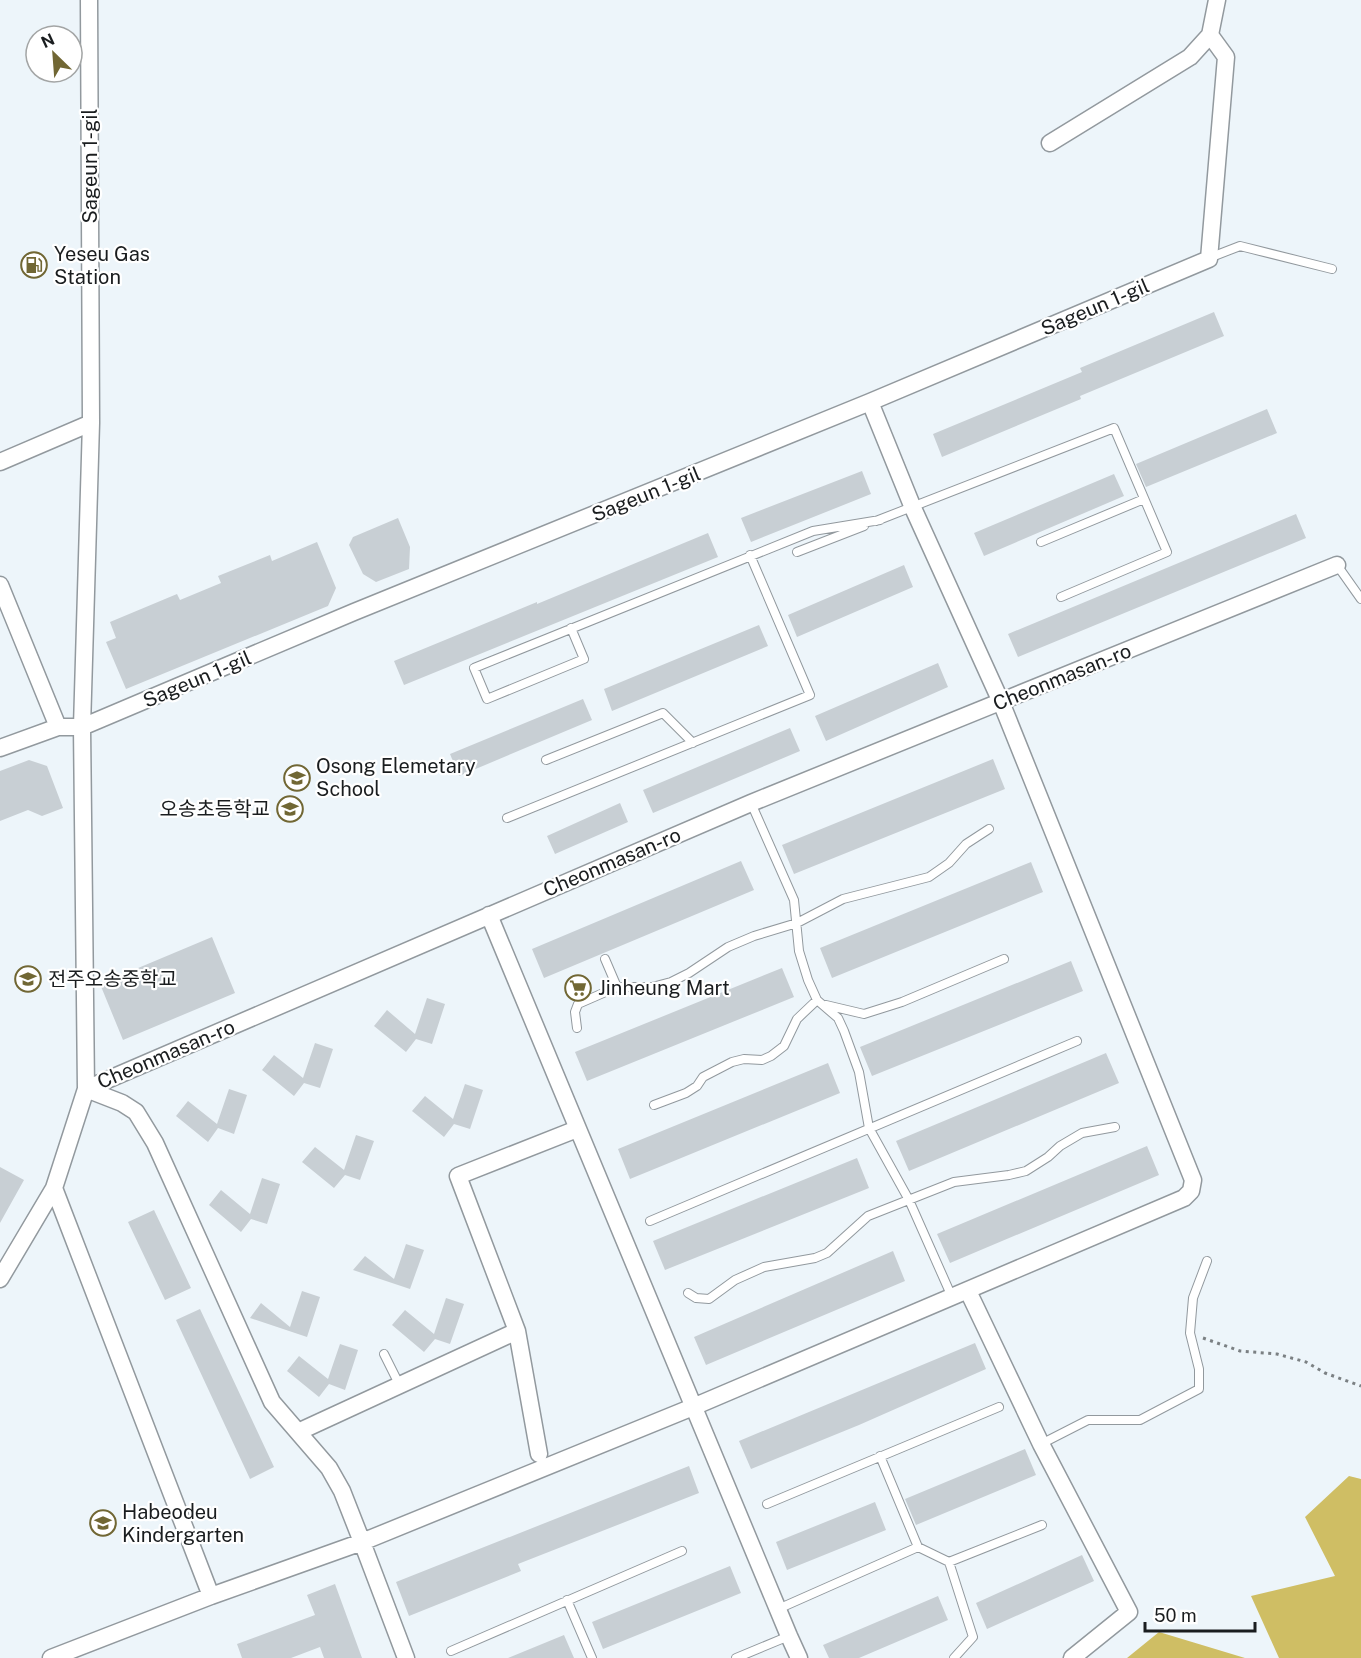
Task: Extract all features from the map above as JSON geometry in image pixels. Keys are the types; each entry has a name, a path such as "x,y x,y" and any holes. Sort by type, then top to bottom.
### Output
{"street":[{"name":"Sageun 1-gil","path":"86,1089 82,727 91,423 89,0"},
{"path":"1050,143 1190,57 1210,36 1217,0"},
{"path":"1209,259 1226,57 1210,36"},
{"name":"Sageun 1-gil","path":"0,748 58,727 82,727 354,612 870,402 1209,259"},
{"path":"51,1658 211,1596 362,1542 693,1407 1184,1198 1191,1191 1193,1180 1001,702 913,508 870,402"},
{"path":"0,462 91,423"},
{"name":"Cheonmasan-ro","path":"0,1279 54,1188 86,1089 751,803 1336,565"},
{"path":"0,585 58,727"},
{"path":"489,915 800,1658"},
{"path":"86,1089 122,1102 136,1112 155,1143 272,1402 329,1467 342,1491 406,1658"},
{"path":"539,1454 517,1331 458,1176 577,1129"},
{"path":"54,1188 211,1596"},
{"path":"968,1291 1041,1444 1129,1612 1072,1658"},
{"path":"298,1432 517,1331"}],"lane":[{"path":"1209,259 1240,246 1332,269"},
{"path":"797,552 1114,428 1167,552 1061,597"},
{"path":"1041,542 1144,499"},
{"path":"571,628 584,659 487,699 474,668 571,628 750,555 813,531 880,520"},
{"path":"507,818 810,695 750,555"},
{"path":"1336,565 1361,599"},
{"path":"546,760 663,713 693,743"},
{"path":"751,803 794,900 799,951 817,1000 826,1005 864,1014 902,1002 1004,959"},
{"path":"578,1028 575,1012 578,1004 617,987 652,987 671,982 733,944 796,923 852,896 928,877 949,863 966,844 989,829"},
{"path":"605,959 617,987"},
{"path":"654,1105 686,1093 697,1086 703,1077 732,1062 744,1059 762,1060 771,1056 784,1046 797,1019 817,1000"},
{"path":"826,1005 838,1018 854,1052 869,1128 909,1200 952,1297"},
{"path":"650,1221 1077,1041"},
{"path":"688,1293 696,1298 709,1299 735,1280 764,1267 815,1258 827,1253 868,1216 954,1182 1026,1171 1082,1133 1114,1127"},
{"path":"1041,1444 1088,1420 1140,1420 1199,1389 1199,1369 1190,1334 1193,1298 1207,1261"},
{"path":"384,1354 399,1384"},
{"path":"767,1504 999,1407"},
{"path":"880,1456 918,1547 949,1562 973,1637 954,1658"},
{"path":"949,1562 1042,1525"},
{"path":"778,1609 918,1547"},
{"path":"451,1651 682,1551"},
{"path":"567,1600 592,1658"},
{"path":"736,1658 789,1636"}],"path":[{"path":"1190,1334 1240,1351 1276,1354 1306,1362 1325,1374 1361,1386"}],"shaded area":[{"path":"1349,1476 1361,1479 1361,1658 1279,1658 1251,1596 1335,1576 1305,1517"},
{"path":"1159,1632 1245,1658 1127,1658"}],"building":[{"path":"1214,312 1224,336 942,457 933,434 1082,372 1080,368"},
{"path":"1267,409 1277,433 1146,487 1136,464"},
{"path":"862,471 871,494 751,542 741,518"},
{"path":"1114,474 1124,496 984,556 974,533"},
{"path":"1296,514 1306,538 1018,657 1008,634"},
{"path":"398,518 410,547 409,569 376,582 363,574 349,545 353,537"},
{"path":"708,533 718,557 404,685 394,661"},
{"path":"317,542 336,588 328,606 126,689 106,642 116,638 110,622 177,594 180,600 221,583 218,576 270,555 272,561"},
{"path":"904,565 913,587 797,637 788,615"},
{"path":"759,625 768,646 612,711 604,689"},
{"path":"938,663 948,687 826,741 815,716"},
{"path":"583,699 592,720 459,776 450,754"},
{"path":"790,728 800,751 653,813 643,790"},
{"path":"993,759 1005,789 794,874 782,845"},
{"path":"29,760 47,766 63,808 42,816 28,810 0,821 0,771"},
{"path":"620,803 628,822 555,854 547,836"},
{"path":"741,861 754,890 544,978 532,949"},
{"path":"1031,862 1043,892 832,978 820,948"},
{"path":"212,937 235,993 123,1040 100,984"},
{"path":"1071,961 1083,991 872,1076 860,1047"},
{"path":"782,968 794,997 587,1081 575,1052"},
{"path":"427,998 445,1004 432,1044 416,1039 406,1052 374,1026 387,1010 415,1034"},
{"path":"315,1043 333,1049 320,1088 304,1083 294,1096 262,1070 274,1055 303,1078"},
{"path":"1106,1053 1119,1083 909,1171 896,1141"},
{"path":"828,1063 840,1093 630,1179 618,1149"},
{"path":"465,1084 483,1090 470,1129 454,1124 444,1137 412,1111 425,1096 453,1119"},
{"path":"229,1089 247,1095 234,1134 218,1128 208,1142 176,1116 188,1101 217,1124"},
{"path":"356,1135 374,1141 360,1180 345,1175 334,1188 302,1162 315,1147 344,1170"},
{"path":"1147,1146 1159,1175 950,1263 937,1234"},
{"path":"857,1158 869,1188 665,1270 653,1241"},
{"path":"0,1167 24,1180 0,1223"},
{"path":"262,1178 280,1184 267,1224 251,1219 241,1232 209,1205 221,1190 250,1214"},
{"path":"154,1210 191,1288 165,1300 128,1222"},
{"path":"406,1244 424,1250 410,1289 353,1270 365,1256 394,1279"},
{"path":"893,1251 905,1281 706,1365 694,1337"},
{"path":"302,1291 320,1297 307,1337 250,1318 261,1303 290,1327"},
{"path":"446,1298 464,1304 450,1344 435,1339 424,1352 392,1325 405,1310 434,1334"},
{"path":"200,1309 274,1467 250,1479 176,1320"},
{"path":"975,1343 986,1369 859,1425 751,1469 739,1441"},
{"path":"340,1344 358,1350 345,1390 329,1384 319,1397 287,1371 299,1356 328,1379"},
{"path":"1025,1449 1036,1475 916,1525 905,1499"},
{"path":"689,1466 699,1493 518,1564 521,1571 409,1616 396,1582"},
{"path":"875,1502 886,1530 787,1570 776,1542"},
{"path":"1082,1555 1094,1581 987,1629 976,1603"},
{"path":"730,1566 741,1593 603,1649 592,1622"},
{"path":"335,1584 362,1658 324,1658 320,1647 291,1658 242,1658 237,1644 315,1615 307,1595"},
{"path":"938,1596 948,1620 859,1658 829,1658 823,1645"},
{"path":"564,1635 574,1658 508,1658"}],"place":[{"name":"Yeseu Gas Station","path":"34,265"},
{"name":"Osong Elemetary School","path":"297,778"},
{"name":"오송초등학교","path":"290,809"},
{"name":"전주오송중학교","path":"28,979"},
{"name":"Jinheung Mart","path":"578,988"},
{"name":"Habeodeu Kindergarten","path":"103,1523"}]}
